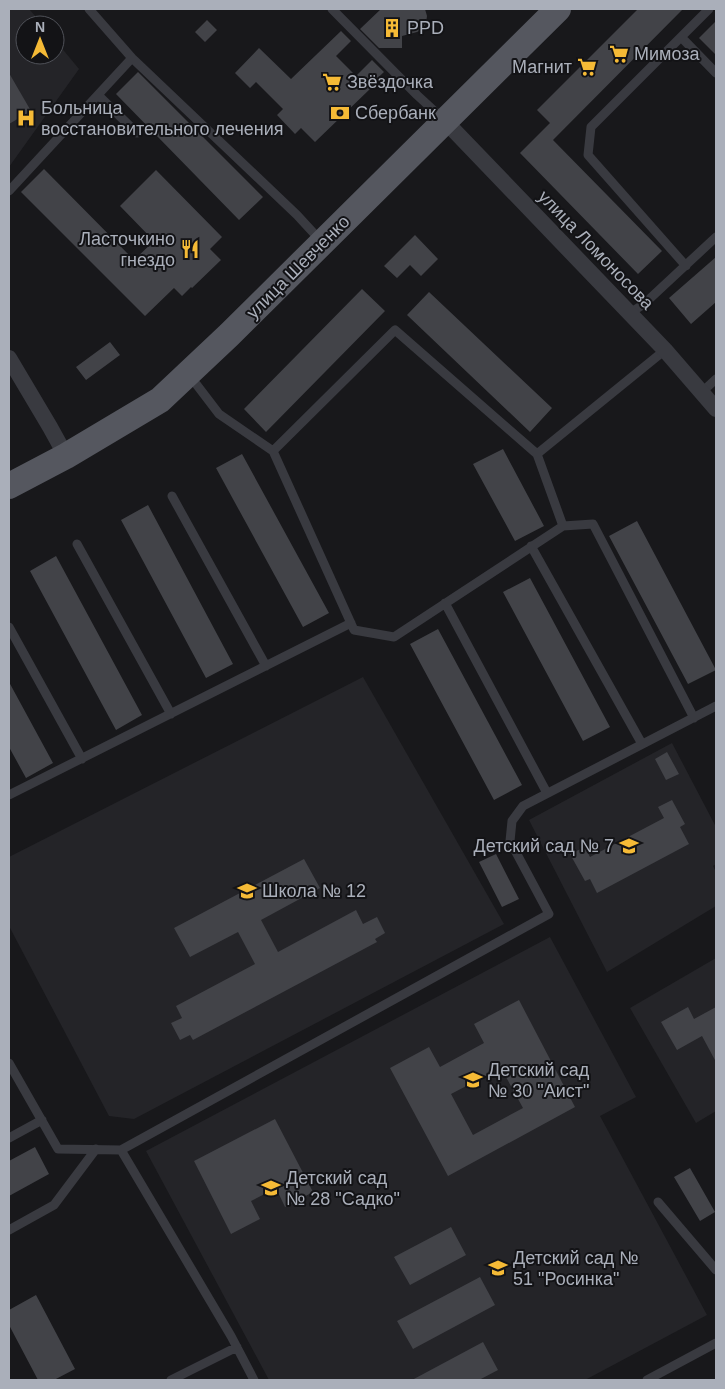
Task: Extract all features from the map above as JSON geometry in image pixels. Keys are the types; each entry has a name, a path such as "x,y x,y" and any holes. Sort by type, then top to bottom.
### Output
{"main road":[{"name":"улица Шевченко","path":"9,486 66,456 160,400 229,335 558,9"}],"street":[{"name":"улица Ломоносова","path":"445,121 665,350 716,409"},
{"path":"9,358 66,456"}],"lane":[{"path":"89,9 132,58 323,242"},
{"path":"332,9 445,121"},
{"path":"686,266 588,155 591,127 709,9"},
{"path":"681,37 716,73"},
{"path":"9,191 132,58"},
{"path":"98,95 137,133"},
{"path":"630,313 644,304 716,237"},
{"path":"273,451 395,330 536,454 563,526"},
{"path":"536,454 665,350"},
{"path":"188,373 219,414 273,451 354,630 394,636 563,526 593,524 694,718"},
{"path":"702,392 716,379"},
{"path":"172,496 266,666"},
{"path":"77,544 171,714"},
{"path":"532,546 642,744"},
{"path":"445,603 547,793"},
{"path":"9,795 351,623"},
{"path":"9,627 82,759"},
{"path":"9,1063 58,1149 121,1150 549,914 510,841 512,821 523,806 716,706"},
{"path":"9,1138 42,1120"},
{"path":"9,1230 54,1205 96,1149"},
{"path":"121,1150 254,1380"},
{"path":"658,1202 716,1270"},
{"path":"647,1380 716,1343"},
{"path":"171,1380 236,1347"}],"shaded area":[{"name":"Больница восстановительного лечения","path":"9,9 29,9 34,15 15,15 15,65 65,65 65,52 79,69 9,167"},
{"name":"Школа № 12","path":"363,677 504,924 134,1119 109,1116 9,926 9,857"},
{"name":"Детский сад № 7","path":"672,743 716,827 716,864 713,866 716,872 716,906 607,972 529,820"},
{"path":"550,937 636,1097 600,1116 707,1315 585,1380 269,1380 146,1151"},
{"path":"716,958 716,1111 696,1123 630,1008"}],"building":[{"name":"PPD","path":"381,9 425,9 426,23 423,29 402,36 402,48 379,48 360,29"},
{"path":"638,9 683,9 553,140 662,251 638,274 520,153 550,123 537,110"},
{"path":"207,20 217,30 205,42 195,32"},
{"path":"716,21 716,55 699,38"},
{"name":"Звёздочка","path":"341,31 351,41 336,56 356,76 372,60 384,72 368,87 370,89 315,142 301,128 295,134 277,115 283,109 256,82 250,88 235,73 259,48 291,79"},
{"path":"138,72 263,197 239,220 116,94"},
{"name":"Больница восстановительного лечения","path":"9,73 31,111 9,124"},
{"path":"44,169 134,260 154,241 120,206 156,170 222,237 210,249 221,260 182,296 174,288 145,316 21,192"},
{"path":"415,235 438,259 421,276 410,265 397,278 384,266"},
{"path":"716,257 716,302 691,324 669,298"},
{"path":"362,289 385,311 266,432 244,409"},
{"path":"429,292 552,408 530,432 407,315"},
{"path":"110,342 120,355 86,380 76,367"},
{"path":"503,449 544,526 515,541 473,464"},
{"path":"242,454 329,613 303,627 216,468"},
{"path":"148,505 233,664 206,678 121,520"},
{"path":"637,521 716,670 688,684 609,536"},
{"path":"56,556 142,715 116,730 30,571"},
{"path":"530,578 610,727 583,741 503,592"},
{"path":"438,629 522,785 494,800 410,644"},
{"path":"9,682 53,763 26,778 9,747"},
{"path":"667,752 679,774 666,780 655,759"},
{"path":"672,800 685,824 680,827 689,844 597,893 590,879 585,881 570,854 585,847 590,857 664,818 658,807"},
{"path":"496,854 519,899 502,907 479,862"},
{"path":"304,859 320,888 261,920 278,952 356,910 363,924 377,917 385,933 375,939 377,942 193,1040 190,1035 180,1040 171,1023 182,1018 176,1006 255,964 238,932 190,957 174,928"},
{"path":"519,1000 575,1107 448,1176 390,1068 429,1047 440,1067 484,1043 474,1024","holes":["501,1068 523,1108 473,1135 451,1094"]},
{"path":"688,1007 694,1019 716,1007 716,1062 702,1036 677,1050 661,1022"},
{"path":"275,1119 313,1192 285,1207 276,1188 251,1201 260,1219 231,1234 194,1161"},
{"path":"35,1147 49,1174 9,1196 9,1161"},
{"path":"690,1168 715,1212 700,1221 674,1177"},
{"path":"451,1227 466,1255 410,1285 394,1257"},
{"path":"480,1277 495,1305 413,1349 397,1321"},
{"path":"36,1295 75,1369 54,1380 38,1380 9,1325 9,1310"},
{"path":"483,1342 498,1370 479,1380 412,1380"}],"place":[{"name":"PPD","path":"392,28"},
{"name":"Мимоза","path":"619,54"},
{"name":"Магнит","path":"587,67"},
{"name":"Звёздочка","path":"332,82"},
{"name":"Сбербанк","path":"340,113"},
{"name":"Больница восстановительного лечения","path":"26,118"},
{"name":"Ласточкино гнездо","path":"190,249"},
{"name":"Детский сад № 7","path":"629,846"},
{"name":"Школа № 12","path":"247,891"},
{"name":"Детский сад № 30 \"Аист\"","path":"473,1080"},
{"name":"Детский сад № 28 \"Садко\"","path":"271,1188"},
{"name":"Детский сад № 51 \"Росинка\"","path":"498,1268"}]}
